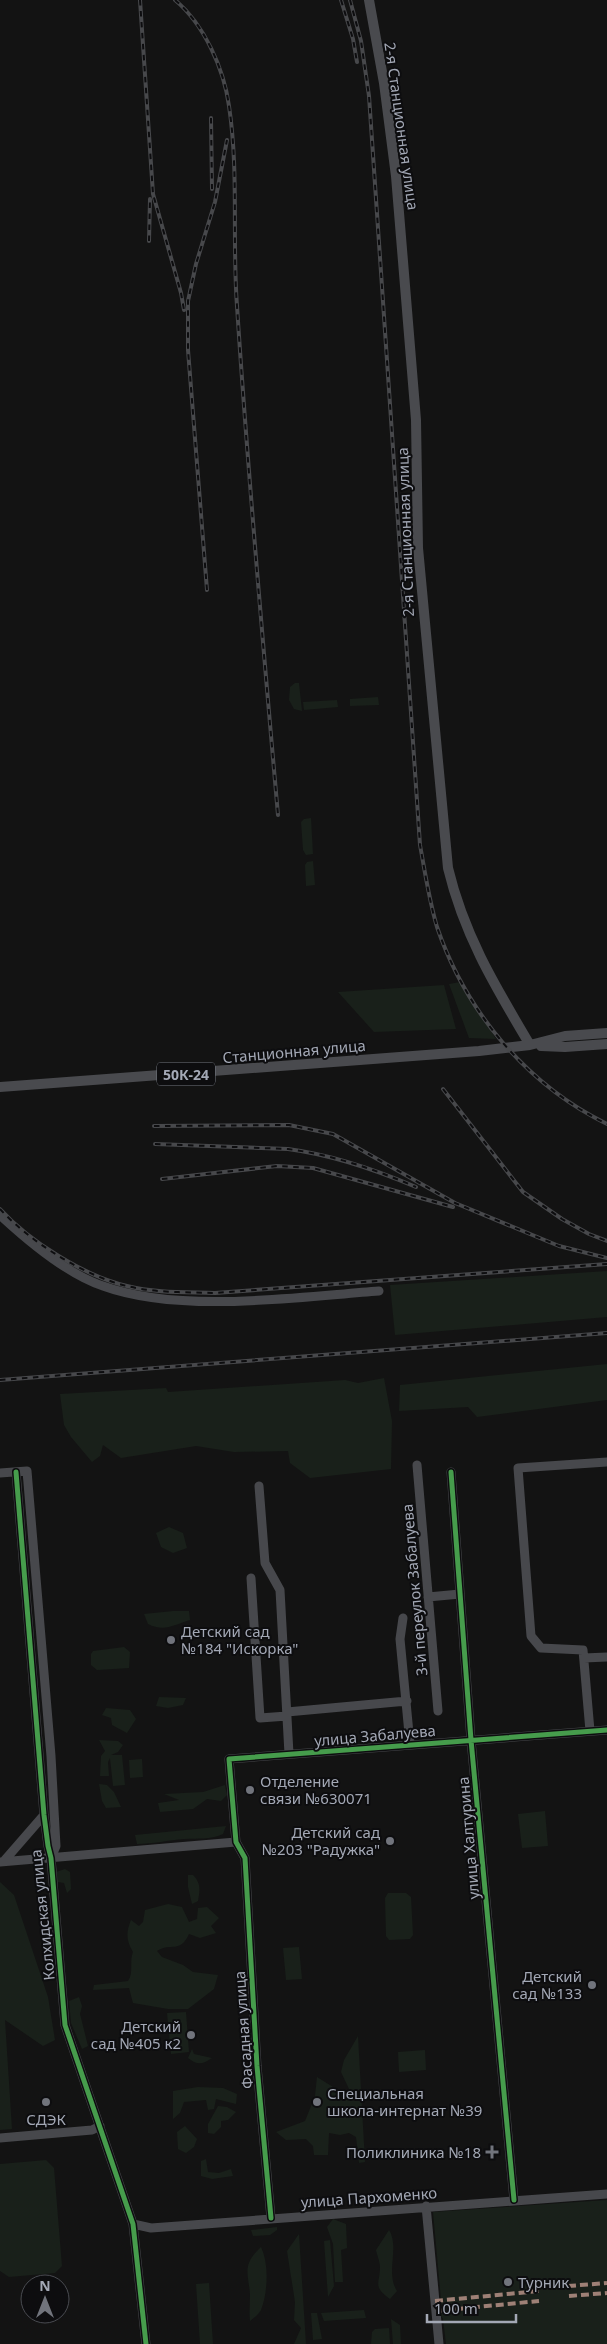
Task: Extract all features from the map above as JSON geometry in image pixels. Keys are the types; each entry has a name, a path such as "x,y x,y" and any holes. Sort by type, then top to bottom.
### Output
{"main road":[{"name":"2-я Станционная улица","path":"369,0 384,83 396,176 416,420 418,548 448,868 456,902 472,942 530,1045"},
{"name":"Станционная улица","path":"530,1045 565,1036 607,1033"},
{"name":"Станционная улица","path":"0,1087 141,1078 530,1045 565,1047 607,1044"}],"street":[{"path":"0,1215 23,1237 76,1273 101,1286 135,1296 196,1301 379,1291"},
{"path":"590,1731 583,1650 542,1648 530,1636 518,1468 607,1462"},
{"name":"3-й переулок Забалуева","path":"417,1466 438,1711"},
{"name":"Колхидская улица","path":"51,1858 56,1846 51,1756 27,1471 16,1472 44,1815 51,1858 65,2025 133,2224 146,2344"},
{"path":"0,1473 16,1472"},
{"name":"улица Халтурина","path":"451,1472 471,1740 514,2200"},
{"path":"259,1486 265,1563 280,1590 289,1754"},
{"path":"251,1578 260,1718 407,1701"},
{"path":"428,1597 460,1594"},
{"path":"403,1618 400,1639 410,1744"},
{"path":"584,1658 607,1657"},
{"name":"улица Забалуева","path":"236,1842 229,1759 607,1730"},
{"path":"2,1862 44,1815"},
{"path":"2,1862 236,1842"},
{"name":"Фасадная улица","path":"236,1842 245,1858 258,2066 271,2218"},
{"path":"0,2138 92,2130 100,2126"},
{"name":"улица Пархоменко","path":"133,2224 151,2228 607,2194"},
{"path":"426,2206 439,2344"}],"shaded area":[{"path":"295,683 299,683 302,711 294,709 289,700 290,687"},
{"path":"378,697 379,705 350,706 350,699"},
{"path":"337,700 338,707 304,710 303,702"},
{"path":"311,818 313,854 306,855 303,850 301,822 304,819"},
{"path":"313,861 315,885 306,886 305,865 307,862"},
{"path":"460,982 496,1039 469,1038 449,984"},
{"path":"444,985 456,1029 374,1032 338,992"},
{"path":"607,1271 607,1317 395,1335 390,1285"},
{"path":"607,1364 607,1400 477,1417 468,1407 399,1411 400,1385"},
{"path":"384,1378 392,1421 391,1469 310,1478 290,1463 288,1451 234,1452 196,1446 121,1458 103,1445 100,1456 92,1462 71,1437 64,1425 60,1394 166,1388 168,1392 345,1380 358,1383"},
{"path":"169,1527 183,1533 187,1548 173,1553 161,1547 156,1533"},
{"path":"189,1611 190,1620 164,1628 148,1624 144,1614"},
{"path":"124,1647 130,1652 129,1668 97,1670 91,1665 91,1654 93,1651"},
{"path":"159,1697 186,1698 183,1705 168,1708 156,1706"},
{"path":"106,1708 130,1710 136,1719 127,1733 112,1725 111,1718 102,1715"},
{"path":"99,1740 118,1741 123,1745 118,1752 111,1755 122,1755 125,1785 113,1786 110,1758 108,1762 109,1776 100,1776 101,1756 105,1751"},
{"path":"142,1759 143,1777 130,1778 129,1760"},
{"path":"99,1784 107,1785 114,1792 121,1807 106,1808 102,1801"},
{"path":"225,1785 227,1795 221,1801 207,1799 193,1809 160,1812 158,1803 179,1800 164,1794 203,1792"},
{"path":"545,1811 548,1846 522,1848 518,1814"},
{"path":"226,1826 223,1834 209,1838 137,1844 135,1835"},
{"path":"65,1869 70,1872 71,1889 67,1893 64,1883 58,1882 56,1872"},
{"path":"188,1875 193,1875 199,1887 198,1901 192,1904 188,1887"},
{"path":"0,1882 14,1895 48,1997 55,2040 43,2046 5,2020 12,2129 0,2130"},
{"path":"388,1893 406,1893 411,1897 413,1935 410,1939 389,1940 386,1936 385,1898"},
{"path":"168,1904 182,1907 189,1922 197,1919 198,1908 207,1907 219,1918 211,1926 216,1933 200,1938 189,1934 186,1940 179,1946 167,1947 157,1951 162,1957 183,1965 193,1972 218,1975 214,1989 188,2009 168,2009 133,2003 129,1988 93,1990 94,1985 128,1981 131,1974 133,1952 127,1936 131,1920 139,1926 143,1922 145,1910"},
{"path":"299,1947 302,1979 286,1980 283,1948"},
{"path":"79,1997 82,2006 80,2014 88,2046 82,2049 71,2023 69,2001"},
{"path":"186,2012 189,2052 171,2054 167,2013"},
{"path":"358,2036 365,2162 359,2163 356,2137 349,2133 340,2135 329,2133 328,2155 314,2155 313,2146 306,2139 286,2140 276,2132 305,2121 315,2096 317,2077 333,2087 341,2099 349,2089 341,2072 344,2060"},
{"path":"192,2049 194,2054 212,2058 202,2063 194,2062 188,2058"},
{"path":"425,2050 426,2070 399,2072 398,2052"},
{"path":"198,2087 223,2088 237,2094 236,2104 216,2099 214,2109 208,2110 206,2100 184,2102 180,2113 173,2119 173,2091"},
{"path":"218,2106 227,2107 236,2112 228,2120 221,2121 221,2127 214,2134 208,2133 208,2124"},
{"path":"185,2126 197,2139 194,2147 186,2153 178,2149 177,2132"},
{"path":"206,2159 208,2172 219,2173 231,2169 233,2176 212,2179 201,2176 201,2161"},
{"path":"46,2160 54,2168 62,2266 55,2273 20,2274 20,2276 9,2277 0,2271 0,2164"},
{"path":"607,2200 607,2344 446,2344 443,2319 440,2314 442,2311 433,2212"},
{"path":"333,2219 346,2224 347,2248 341,2250 343,2282 335,2282 333,2244 327,2227"},
{"path":"277,2227 277,2230 270,2235 253,2236 251,2230"},
{"path":"389,2230 393,2244 392,2276 397,2291 390,2299 379,2288 380,2265 376,2250"},
{"path":"299,2234 306,2344 294,2344 301,2328 294,2320 295,2302 287,2251"},
{"path":"330,2240 334,2286 328,2297 324,2241"},
{"path":"261,2247 264,2254 267,2278 265,2295 261,2310 250,2321 248,2269 251,2259"},
{"path":"209,2283 213,2344 200,2344 196,2284"},
{"path":"364,2310 366,2318 324,2321 321,2313"},
{"path":"311,2313 317,2313 322,2339 313,2340"},
{"path":"391,2319 400,2325 401,2344 393,2344"},
{"path":"389,2328 390,2344 371,2344 372,2332 375,2329"}],"railway":[{"path":"140,0 153,194 184,310"},
{"path":"175,0 195,21 204,34 223,77 229,106 234,156 236,281 241,370 278,815"},
{"path":"341,0 353,39 357,62"},
{"path":"350,0 361,41 369,96 420,845 427,886 437,927 449,958 482,1016 503,1043 551,1089 578,1108 607,1124"},
{"path":"211,118 212,189"},
{"path":"207,590 188,350 188,301 196,264 215,202 227,140"},
{"path":"149,241 150,199"},
{"path":"443,1089 523,1192 562,1219 589,1234 607,1241"},
{"path":"154,1126 289,1125 333,1134 455,1203 559,1246 607,1258"},
{"path":"155,1144 288,1149 321,1155 353,1164 385,1174 416,1187"},
{"path":"162,1179 277,1166 313,1168 453,1207"},
{"path":"0,1209 26,1233 58,1256 76,1266 110,1281 127,1286 160,1291 215,1293 607,1264"},
{"path":"0,1380 607,1333"}],"marked path":[{"path":"568,2286 607,2283"},
{"path":"435,2301 539,2291"},
{"path":"569,2296 607,2293"},
{"path":"436,2311 539,2301"}],"cycle path":[{"path":"16,1472 44,1815 51,1858 65,2025 133,2224 146,2344"},
{"path":"451,1472 471,1740 514,2200"},
{"path":"271,2218 257,2066 245,1858 236,1842 229,1759 607,1730"}],"place":[{"name":"Детский сад №184 \"Искорка\"","path":"171,1640"},
{"name":"Отделение связи №630071","path":"250,1790"},
{"name":"Детский сад №203 \"Радужка\"","path":"390,1841"},
{"name":"Детский сад №133","path":"592,1985"},
{"name":"Детский сад №405 к2","path":"191,2035"},
{"name":"СДЭК","path":"46,2102"},
{"name":"Специальная школа-интернат №39","path":"317,2102"},
{"name":"Поликлиника №18","path":"492,2152"},
{"name":"Турник","path":"508,2282"}]}
